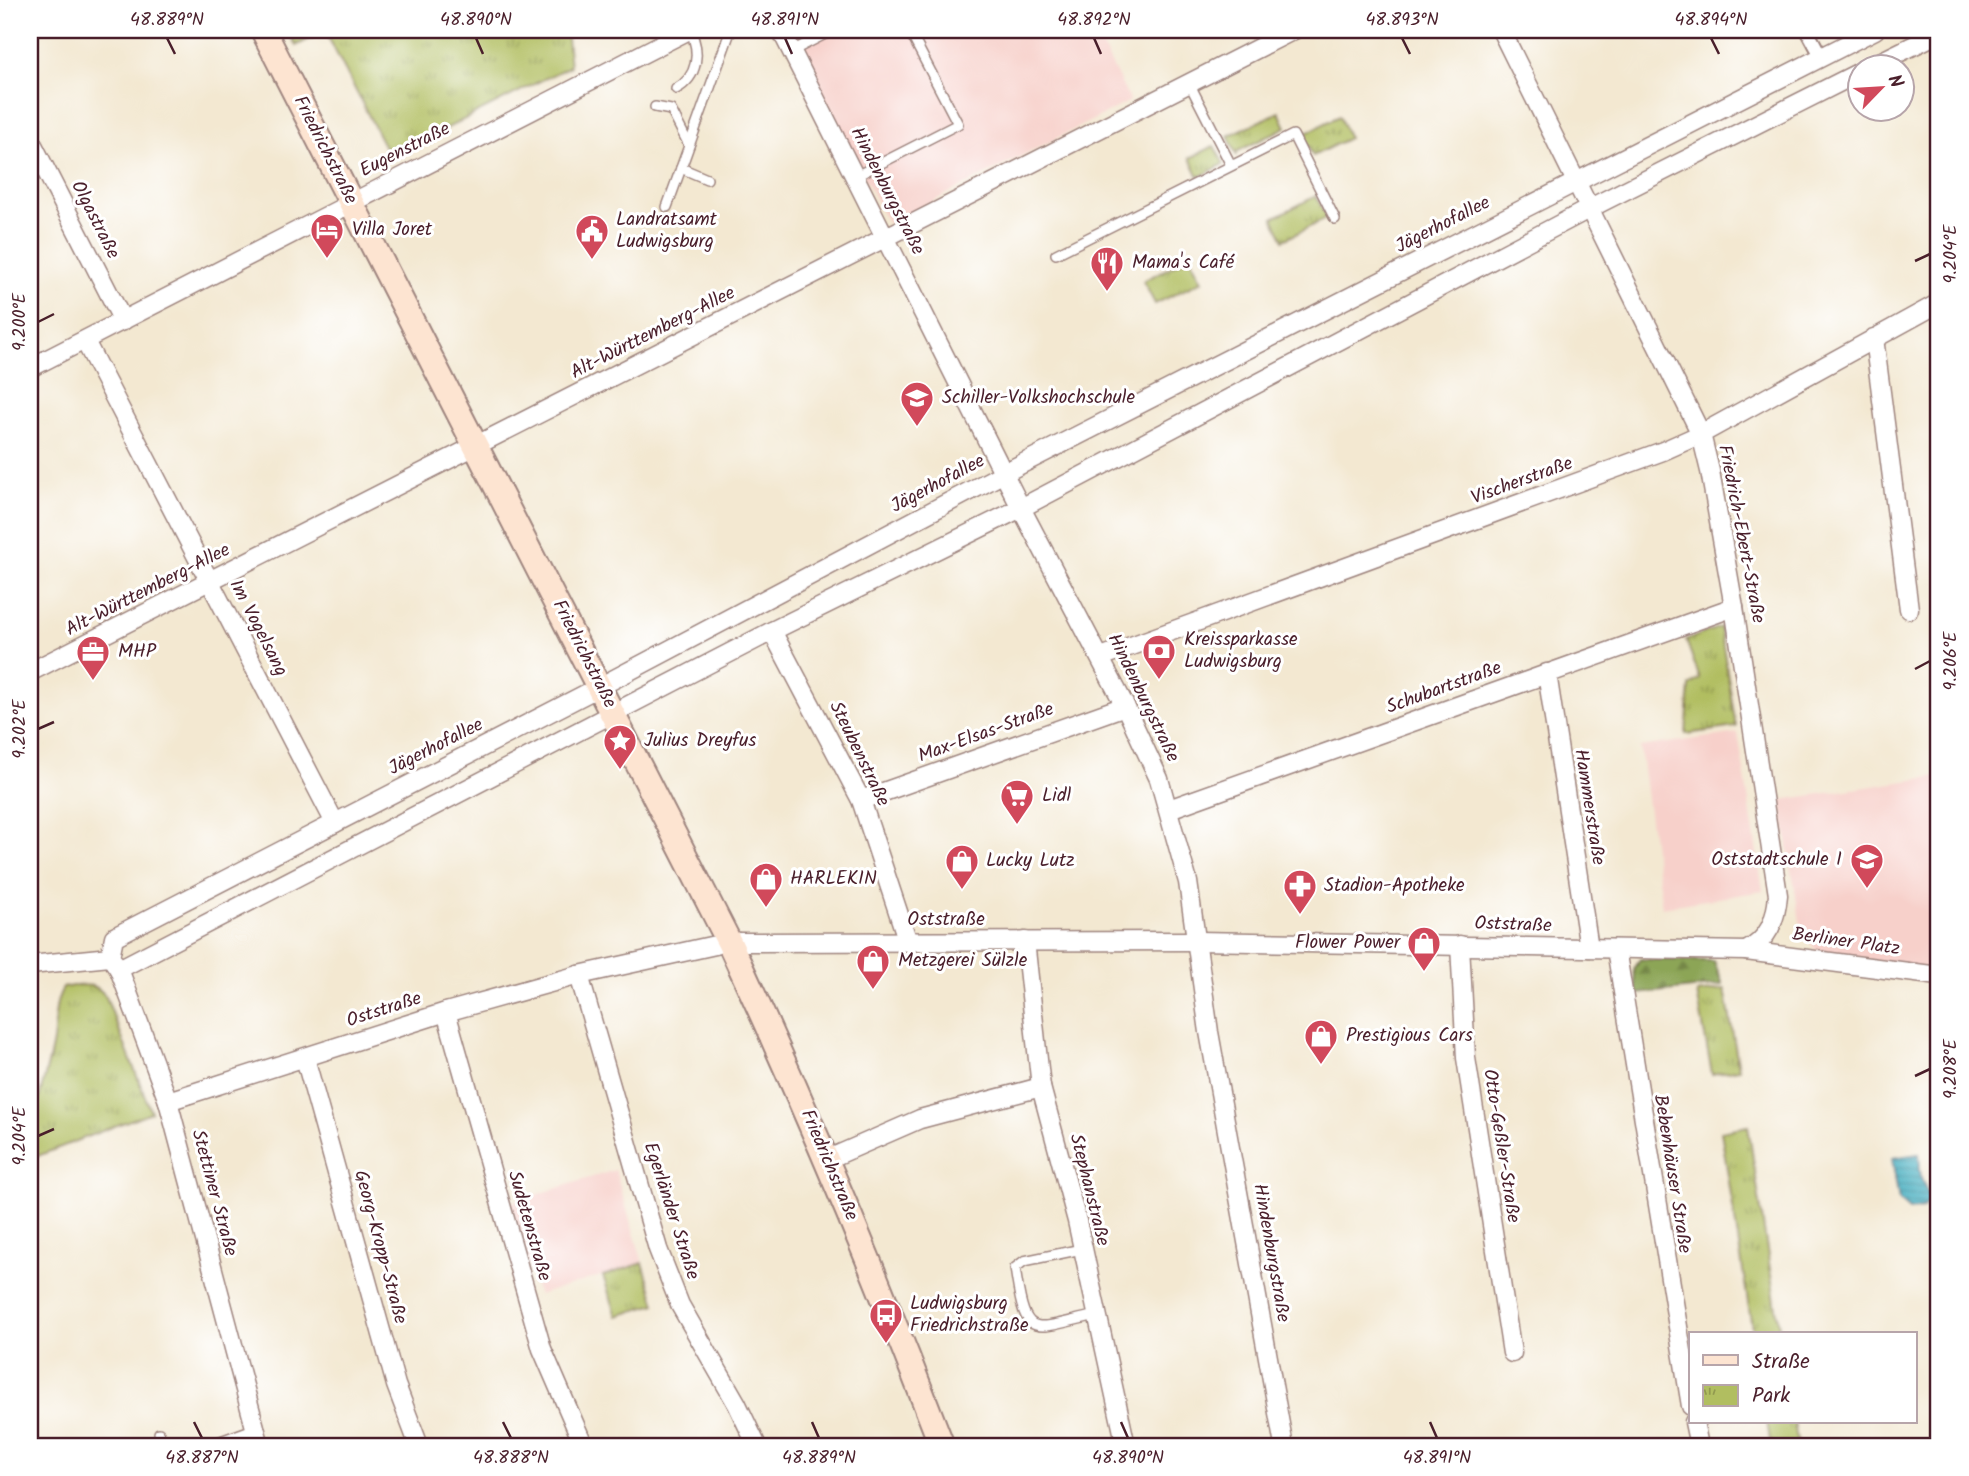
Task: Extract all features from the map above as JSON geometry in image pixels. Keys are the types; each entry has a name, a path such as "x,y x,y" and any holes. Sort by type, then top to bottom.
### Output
{"main road":[{"name":"Friedrichstraße","path":"263,30 601,686 729,942 826,1160 902,1341 942,1446"}],"street":[{"name":"Eugenstraße","path":"30,368 351,201 690,30"},
{"name":"Hindenburgstraße","path":"781,30 888,237 1021,508 1101,657 1169,809 1188,882 1209,1032 1284,1446"},
{"name":"Alt-Württemberg-Allee","path":"30,672 1294,30"},
{"name":"Friedrich-Ebert-Straße","path":"1501,30 1701,434 1734,607 1778,895 1777,911 1769,933 1746,951"},
{"path":"1807,30 1821,56"},
{"name":"Jägerhofallee","path":"115,963 114,937 601,686 1004,473 1875,30"},
{"path":"1900,52 1939,33"},
{"path":"30,965 115,963 1021,508 1590,208 1846,79"},
{"name":"Olgastraße","path":"30,139 123,321"},
{"name":"Vischerstraße","path":"1101,657 1650,456 1701,434 1939,303"},
{"path":"1874,338 1909,609"},
{"name":"Im Vogelsang","path":"85,341 335,823"},
{"name":"Schubartstraße","path":"1169,809 1734,607"},
{"name":"Steubenstraße","path":"772,631 861,800 908,942"},
{"name":"Hammerstraße","path":"1547,673 1589,948"},
{"name":"Max-Elsas-Straße","path":"861,800 1125,706"},
{"name":"Stephanstraße","path":"1025,941 1041,1087 1082,1249 1126,1446"},
{"name":"Oststraße","path":"168,1101 446,1012 579,975 729,942 1198,941 1746,951"},
{"name":"Otto-Geßler-Straße","path":"1460,945 1466,1058 1512,1353"},
{"name":"Bebenhäuser Straße","path":"1616,949 1689,1394"},
{"name":"Berliner Platz","path":"1746,951 1939,976"},
{"name":"Stettiner Straße","path":"115,963 168,1101 258,1440"},
{"name":"Egerländer Straße","path":"579,975 658,1249 680,1305 737,1404 757,1446"},
{"name":"Sudetenstraße","path":"446,1012 542,1349 584,1446"},
{"name":"Georg-Kropp-Straße","path":"305,1058 396,1385 419,1446"},
{"path":"826,1160 920,1119 1041,1087"},
{"path":"1694,1424 1699,1446"},
{"path":"220,1446 258,1440"}],"lane":[{"path":"676,89 692,78 695,67 695,40 690,30"},
{"path":"667,207 730,32 735,30"},
{"path":"792,51 833,30"},
{"path":"856,176 958,124 909,30"},
{"path":"1189,83 1231,165"},
{"path":"655,107 671,110 689,145"},
{"path":"1056,254 1293,135 1335,219"},
{"path":"681,168 707,179"},
{"path":"1082,1249 1024,1261 1015,1268 1019,1293 1026,1320 1033,1326 1051,1326 1097,1315"},
{"path":"159,1433 163,1446"}],"shaded area":[{"path":"789,30 1094,30 1130,101 888,224"},
{"path":"1738,733 1763,891 1662,907 1640,747"},
{"name":"Oststadtschule I","path":"1939,776 1939,974 1817,951 1804,936 1800,922 1781,800"},
{"path":"615,1170 643,1263 538,1295 510,1203"}],"green space":[{"path":"288,30 566,30 570,66 390,157 325,31 296,46"},
{"path":"1279,112 1286,127 1236,152 1237,156 1228,136"},
{"path":"1339,116 1349,138 1313,156 1302,135"},
{"path":"1214,146 1224,164 1199,177 1190,158"},
{"path":"1316,196 1327,218 1284,240 1273,218"},
{"path":"1190,257 1202,281 1155,304 1143,281"},
{"path":"1720,627 1736,727 1686,734 1690,686 1700,679 1686,640"},
{"path":"1640,959 1714,961 1723,985 1637,994 1634,970"},
{"path":"94,986 106,997 151,1112 30,1159 35,1114 50,1056 58,1000 63,988"},
{"path":"1725,989 1739,1069 1712,1074 1697,993"},
{"path":"1748,1126 1780,1332 1753,1332 1721,1131"},
{"path":"643,1263 656,1304 617,1316 603,1276"},
{"path":"1767,1424 1794,1424 1798,1446 1771,1446"}],"water":[{"path":"1919,1154 1921,1177 1929,1198 1923,1208 1909,1210 1899,1201 1892,1158"}],"place":[{"name":"Villa Joret","path":"327,260"},
{"name":"Landratsamt Ludwigsburg","path":"592,261"},
{"name":"Mama's Café","path":"1107,293"},
{"name":"Schiller-Volkshochschule","path":"917,428"},
{"name":"Kreissparkasse Ludwigsburg","path":"1159,681"},
{"name":"MHP","path":"93,682"},
{"name":"Julius Dreyfus","path":"620,771"},
{"name":"Lidl","path":"1017,826"},
{"name":"Oststadtschule I","path":"1867,890"},
{"name":"Lucky Lutz","path":"962,891"},
{"name":"HARLEKIN","path":"766,909"},
{"name":"Stadion-Apotheke","path":"1300,916"},
{"name":"Flower Power","path":"1424,973"},
{"name":"Metzgerei Sülzle","path":"873,991"},
{"name":"Prestigious Cars","path":"1321,1066"},
{"name":"Ludwigsburg Friedrichstraße","path":"886,1345"}]}
